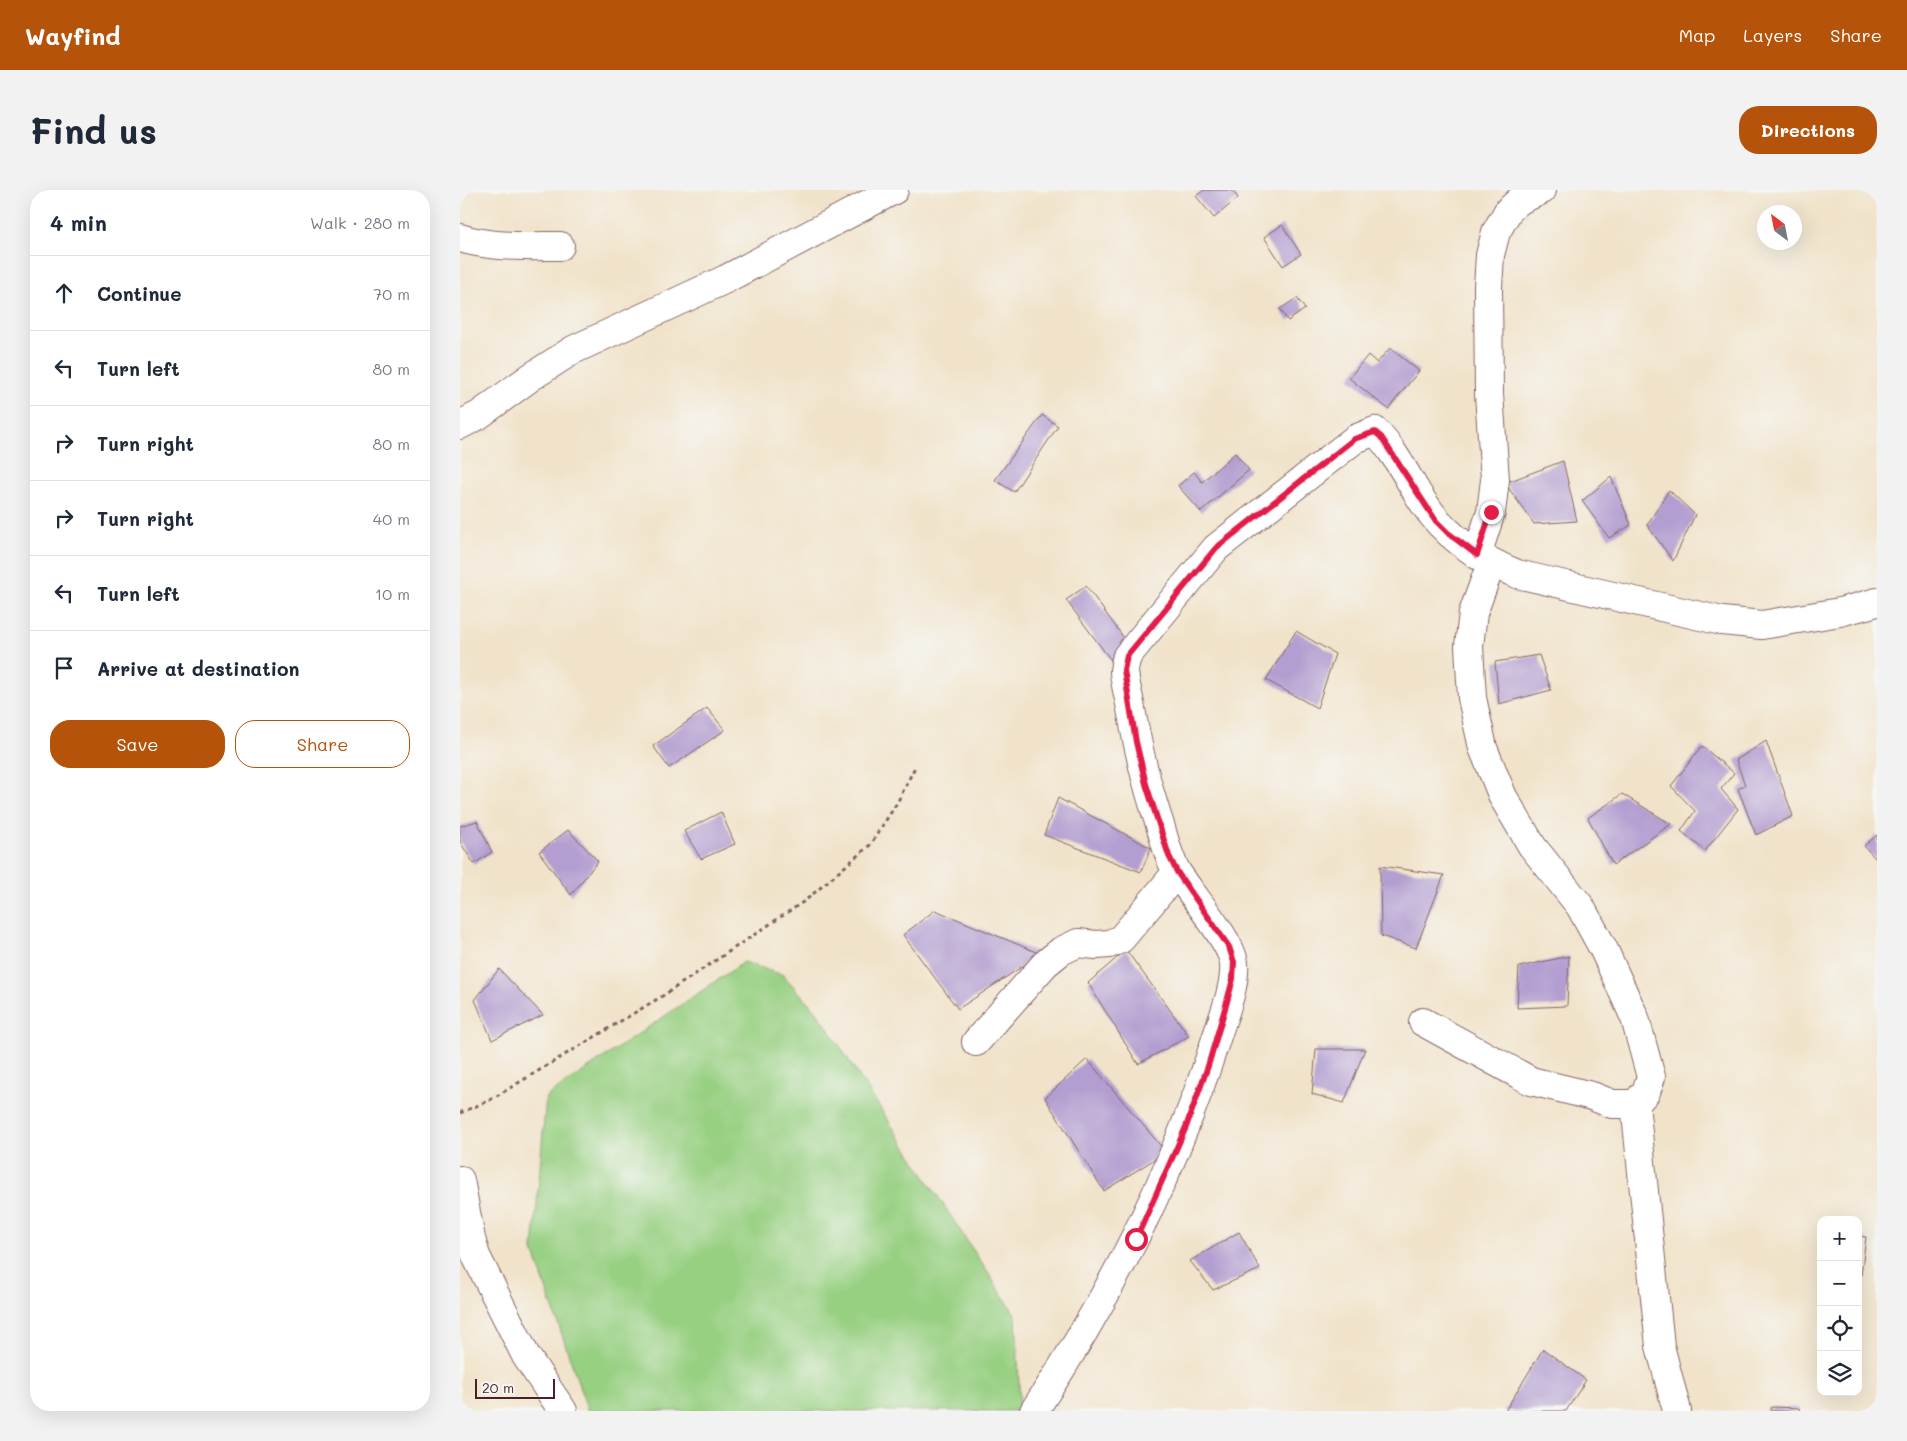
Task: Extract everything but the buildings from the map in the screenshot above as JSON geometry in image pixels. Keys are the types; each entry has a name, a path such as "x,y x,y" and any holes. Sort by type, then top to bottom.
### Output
{"street":[{"path":"460,426 573,350 726,279 894,190"},
{"path":"1423,1022 1531,1081 1592,1096 1612,1104 1635,1104 1646,1092 1651,1077 1635,1018 1604,950 1580,906 1532,846 1503,797 1483,748 1472,698 1469,646 1495,480 1489,394 1488,287 1490,255 1496,232 1508,211 1520,200 1542,190"},
{"path":"460,238 490,245 560,246"},
{"path":"1034,1411 1068,1360 1136,1239 1186,1127 1208,1066 1233,979 1234,962 1229,947 1177,872 1169,856 1146,784 1136,742 1124,670 1127,656 1216,548 1354,439 1375,432 1388,446 1436,521 1448,533 1484,559 1517,574 1722,621 1762,625 1840,612 1877,602"},
{"path":"976,1042 1045,964 1061,951 1078,943 1096,946 1109,944 1121,939 1177,872"},
{"path":"1635,1104 1660,1346 1677,1411"},
{"path":"460,1180 476,1256 526,1356 563,1411"}],"path":[{"path":"460,1113 490,1100 664,995 806,900 870,845 897,803 915,767"}],"green space":[{"path":"744,962 783,975 818,1013 1016,1316 1020,1408 1014,1411 588,1411 533,1250 546,1097"}],"route":[{"path":"1136,1239 1186,1127 1208,1066 1233,979 1234,962 1229,947 1177,872 1169,856 1146,784 1136,742 1124,670 1127,656 1216,548 1354,439 1375,432 1381,437 1436,521 1448,533 1477,555 1491,512"}]}
